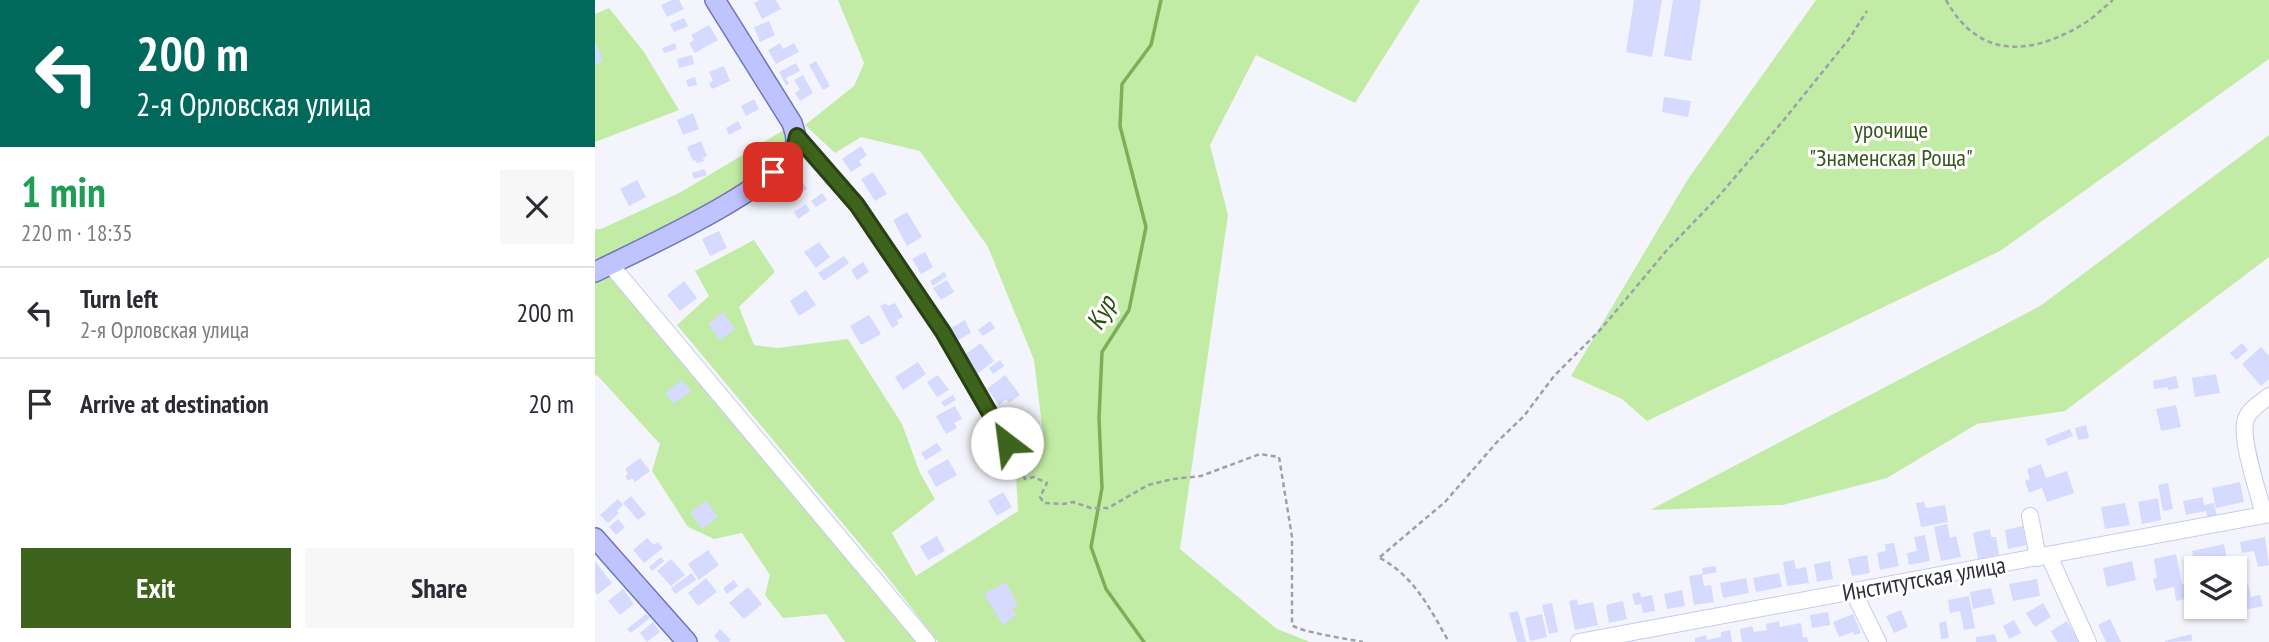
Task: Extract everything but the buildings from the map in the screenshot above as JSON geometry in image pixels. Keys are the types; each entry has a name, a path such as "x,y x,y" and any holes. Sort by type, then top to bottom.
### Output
{"main road":[{"path":"603,268 759,185 795,148 797,136 792,123 715,0"},
{"path":"595,538 687,642"}],"street":[{"path":"797,136 857,205 943,332 1007,443"},
{"path":"603,268 927,642"},
{"path":"2267,514 2244,429 2249,412 2269,396"},
{"name":"Институтская улица","path":"1579,642 2267,514"},
{"path":"2030,516 2043,557 2088,642"},
{"path":"1853,591 1878,642"}],"path":[{"path":"1946,0 1956,18 1970,32 1989,43 2007,48 2032,45 2063,35 2089,20 2113,0"},
{"path":"1449,642 1419,591 1380,557 1445,502 1497,442 1524,416 1554,376 1601,329 1667,250 1718,197 1783,121 1849,39 1867,11"},
{"path":"1007,443 1025,479 1034,477 1047,483 1042,489 1040,500 1044,503 1073,502 1098,509 1117,504 1148,485 1173,479 1201,477 1260,454 1279,457 1292,537 1292,625 1298,630 1363,642"}],"green space":[{"path":"838,0 1420,0 1355,103 1256,55 1210,145 1228,215 1180,549 1277,629 1310,642 938,642 885,574 677,325 709,296 695,271 754,240 775,272 739,307 754,345 777,348 848,339 902,424 920,473 935,499 892,533 916,576 1018,511 1015,456 1033,435 1043,434 1034,360 988,247 920,151 861,137 835,153 805,125 854,86 864,63"},
{"name":"урочище \"Знаменская Роща\"","path":"1816,0 2269,0 2269,59 2000,251 1647,421 1622,399 1571,376 1688,179"},
{"path":"609,8 644,52 679,110 595,142 595,14"},
{"path":"787,128 789,143 752,182 595,266 595,229 601,229 681,192"},
{"path":"2269,135 2269,257 2065,411 1977,424 1887,478 1783,505 1650,510 2040,306"},
{"path":"611,274 662,339 917,642 845,642 826,614 783,618 765,595 770,575 742,533 714,539 688,527 652,471 660,444 597,375 595,376 595,281"}],"waterway":[{"name":"Кур","path":"1144,642 1106,589 1091,547 1102,488 1099,418 1102,352 1129,310 1146,227 1120,126 1122,84 1151,45 1161,0"}],"route":[{"path":"773,172 795,148 797,136 857,205 943,332 1007,443"}]}
